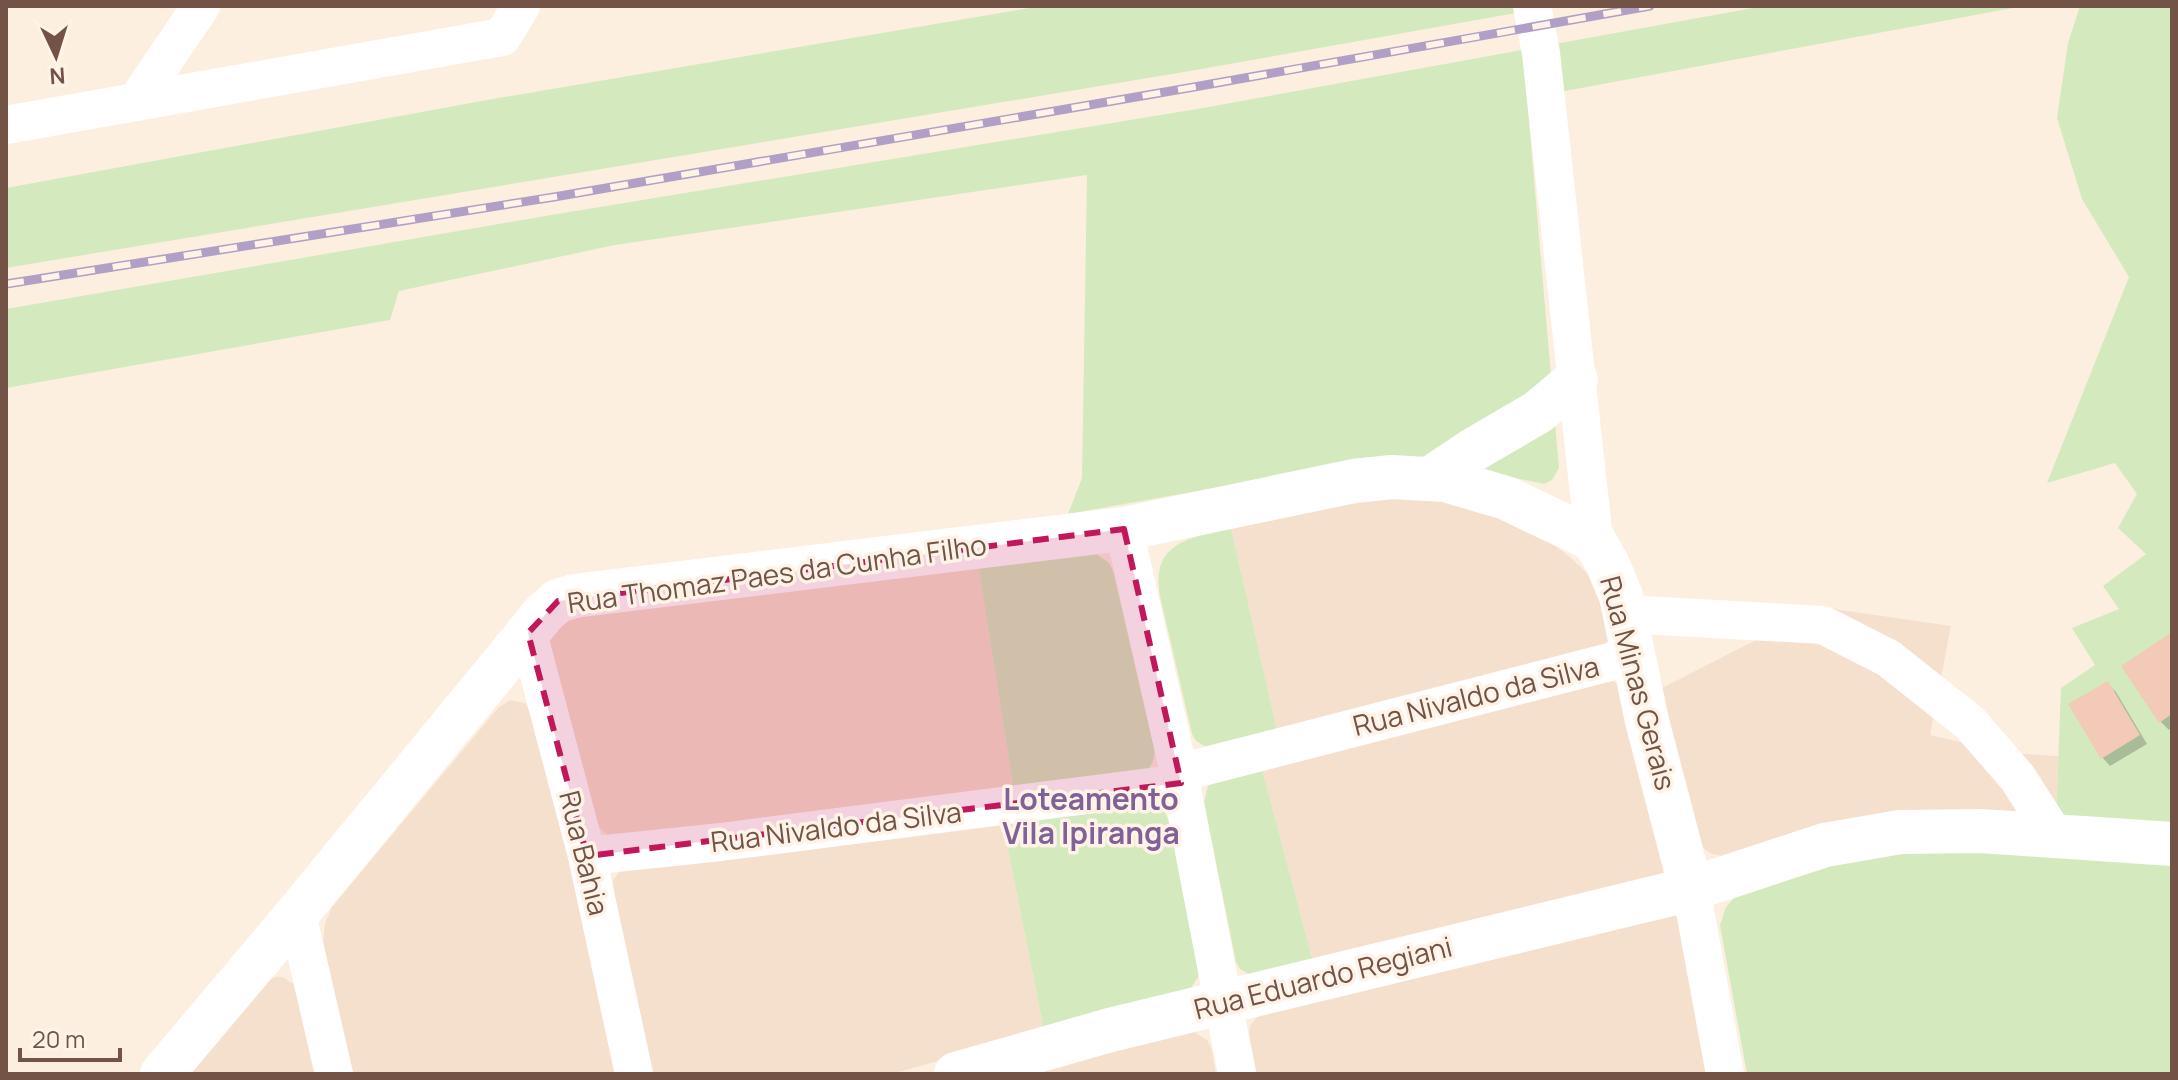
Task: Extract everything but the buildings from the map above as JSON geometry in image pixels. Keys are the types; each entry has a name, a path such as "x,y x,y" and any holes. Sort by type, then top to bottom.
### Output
{"street":[{"path":"136,102 201,6"},
{"name":"Rua Minas Gerais","path":"1532,6 1541,53 1594,540 1621,596 1647,721 1691,889 1725,1074"},
{"path":"6,125 136,102 512,22"},
{"path":"1431,478 1538,412 1576,380"},
{"name":"Rua Thomaz Paes da Cunha Filho","path":"162,1074 528,633 551,606 566,598 1124,529 1354,481 1392,477 1445,480 1506,498 1594,540"},
{"path":"1124,529 1180,778 1237,1074"},
{"path":"1624,614 1823,625 1836,631 1888,658 1969,722 2017,777 2055,836"},
{"name":"Rua Bahia","path":"528,633 587,856 634,1074"},
{"name":"Rua Nivaldo da Silva","path":"587,856 721,842 1180,778 1633,656"},
{"path":"1691,889 1825,845 1900,832 1980,831 2172,844"},
{"name":"Rua Eduardo Regiani","path":"956,1074 1110,1030 1691,889"},
{"path":"297,914 334,1074"}],"highlighted area":[{"path":"1124,529 1181,783 587,856 528,633 558,601"}],"shaded area":[{"path":"1393,494 1465,503 1549,541 1591,577 1608,611 1610,634 1607,642 1601,648 1278,734 1231,528"},
{"path":"978,565 1014,791 614,837 600,828 548,639 557,618"},
{"path":"1821,607 1951,626 1930,735 2007,753 2058,756 2056,817 1722,856 1710,853 1701,846 1656,691"},
{"path":"1608,678 1622,686 1665,871 1660,878 1314,965 1261,765"},
{"path":"510,700 525,703 529,709 573,874 617,1074 352,1074 323,941 325,924 332,907 498,708"},
{"path":"1002,819 1044,1031 892,1074 653,1074 612,888 613,880 623,867"},
{"path":"1675,915 1680,921 1711,1074 1257,1074 1249,1035 1250,1026 1260,1013"},
{"path":"283,977 295,985 316,1074 188,1074 270,979"},
{"path":"1193,1031 1207,1040 1211,1047 1216,1074 1021,1074"}],"green space":[{"path":"1041,6 1555,6 1196,70 6,268 6,188 487,100"},
{"path":"1764,6 2024,6 1527,98 1559,468 1552,480 1544,484 1474,469 1350,464 1068,514 1082,478 1087,175 615,245 399,291 390,320 6,388 6,309 551,215 1197,109"},
{"path":"2080,6 2172,6 2172,824 2056,817 2061,688 2095,665 2072,628 2119,609 2103,586 2146,554 2118,528 2137,494 2115,463 2047,483 2129,277 2082,199 2057,118 2068,43"},
{"path":"1231,528 1278,734 1210,749 1196,741 1192,734 1158,578 1167,553 1176,546 1201,535"},
{"path":"1095,553 1109,563 1113,571 1155,751 1153,760 1145,772 1014,791 978,565"},
{"path":"1261,765 1314,965 1254,977 1240,969 1236,962 1204,802 1208,786 1214,780"},
{"path":"1151,802 1165,812 1171,827 1199,969 1198,977 1189,991 1044,1031 1002,819"},
{"path":"1902,852 1979,852 2172,864 2172,1074 1747,1074 1720,925 1726,907 1734,898 1830,865"}],"railway":[{"path":"6,284 554,197 1650,6"}],"district":[{"name":"Loteamento Vila Ipiranga","path":"1091,817"}]}
